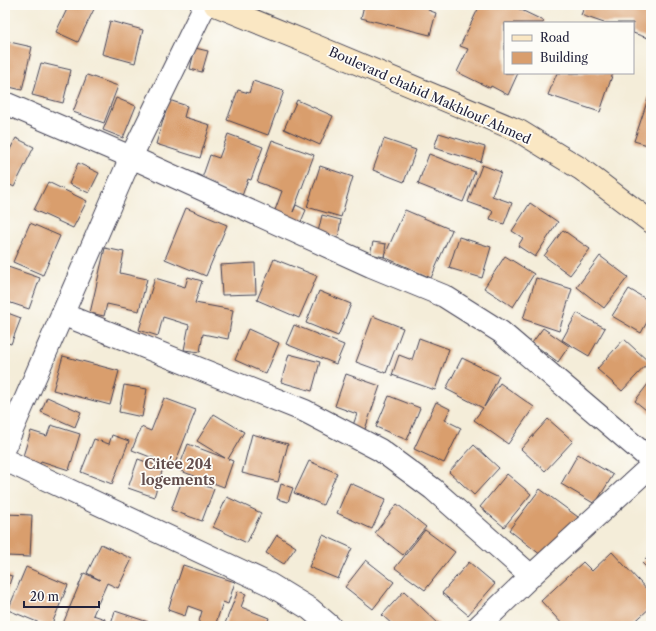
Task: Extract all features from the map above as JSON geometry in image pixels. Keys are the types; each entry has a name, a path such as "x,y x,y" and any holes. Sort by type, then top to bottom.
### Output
{"main road":[{"name":"Boulevard chahid Makhlouf Ahmed","path":"215,5 518,131 581,169 651,222"}],"street":[{"path":"5,446 131,157 205,5"},
{"path":"5,104 131,157 371,266 444,296 502,332 651,460"},
{"path":"62,314 305,411 380,450 433,489 531,576"},
{"path":"5,460 269,584 310,609 330,626"},
{"path":"479,626 651,466"}],"building":[{"path":"69,5 96,5 78,42 56,32"},
{"path":"364,5 429,5 428,10 436,13 430,35 361,18"},
{"path":"480,5 511,5 544,21 504,22 504,74 518,74 508,95 491,86 490,88 457,72 468,49 460,46"},
{"path":"585,5 651,5 651,39 634,33 634,22 601,22 581,15"},
{"path":"110,21 143,30 135,63 102,54"},
{"path":"5,41 32,47 22,90 5,86"},
{"path":"195,48 208,51 202,72 190,69"},
{"path":"41,63 71,70 63,103 32,95"},
{"path":"557,74 613,74 600,112 548,95"},
{"path":"87,75 118,86 104,123 73,112"},
{"path":"253,81 284,91 268,135 227,120 238,90 249,93"},
{"path":"651,90 651,146 634,141"},
{"path":"116,98 136,106 123,138 103,130"},
{"path":"169,100 187,106 184,117 210,125 200,158 156,144"},
{"path":"297,100 333,116 320,145 284,129"},
{"path":"439,133 485,147 481,162 434,148"},
{"path":"228,134 263,147 251,180 248,179 242,196 201,181 210,155 219,158"},
{"path":"16,138 34,147 14,187 5,182 5,159"},
{"path":"384,139 416,150 404,182 373,170"},
{"path":"272,140 314,155 293,212 296,205 306,210 300,224 274,213 282,191 257,182"},
{"path":"429,154 475,172 463,202 418,184"},
{"path":"78,163 99,173 89,193 69,184"},
{"path":"482,165 501,172 492,196 512,203 504,224 490,219 493,211 468,202"},
{"path":"320,166 353,177 341,217 307,207"},
{"path":"48,182 87,201 73,228 34,210"},
{"path":"530,203 558,222 535,257 518,246 523,238 512,231"},
{"path":"186,208 227,225 206,276 165,259"},
{"path":"405,210 452,230 431,278 384,257"},
{"path":"322,215 341,220 338,237 318,232"},
{"path":"30,223 60,236 43,275 13,262"},
{"path":"563,230 590,249 570,275 544,256"},
{"path":"459,237 491,247 482,278 449,268"},
{"path":"373,242 386,244 384,257 370,254"},
{"path":"105,248 124,252 120,273 147,279 139,311 107,304 104,316 90,313"},
{"path":"505,256 534,274 513,307 484,288"},
{"path":"600,256 628,277 604,308 577,287"},
{"path":"274,259 317,276 299,318 257,300"},
{"path":"255,263 256,294 222,295 220,265"},
{"path":"5,266 40,278 29,309 5,301"},
{"path":"188,277 202,281 195,303 233,310 228,339 203,334 200,352 184,350 189,325 163,317 158,336 139,330 155,278 185,287"},
{"path":"536,278 572,289 559,331 523,319"},
{"path":"629,289 651,302 651,315 641,333 612,316"},
{"path":"319,291 351,304 338,336 306,323"},
{"path":"5,312 21,318 11,344 5,342"},
{"path":"577,313 605,328 589,356 562,340"},
{"path":"373,316 403,328 386,373 356,362"},
{"path":"294,325 344,345 336,364 286,344"},
{"path":"543,328 569,346 558,362 532,343"},
{"path":"248,329 279,343 266,374 235,360"},
{"path":"419,338 449,349 435,390 392,375 399,355 412,360"},
{"path":"624,339 649,362 622,391 597,369"},
{"path":"289,354 320,362 312,391 281,382"},
{"path":"63,356 119,371 110,405 53,390"},
{"path":"462,358 499,376 484,407 500,383 534,407 508,444 474,420 483,408 446,389"},
{"path":"346,374 380,386 364,432 352,428 357,414 335,406"},
{"path":"651,380 651,414 635,401"},
{"path":"124,385 147,389 142,417 119,412"},
{"path":"389,396 420,408 407,440 376,427"},
{"path":"47,397 81,412 75,427 41,412"},
{"path":"164,398 196,410 174,466 132,450 141,427 151,431"},
{"path":"436,402 450,409 445,420 461,428 444,463 414,449"},
{"path":"214,414 244,432 228,459 233,461 224,487 178,470 188,444 225,458 197,441"},
{"path":"548,419 573,441 545,471 521,449"},
{"path":"51,425 80,434 69,470 41,461 40,464 22,459 31,431 47,436"},
{"path":"252,434 288,444 278,482 242,473"},
{"path":"112,435 129,441 112,484 81,472 94,439 109,444"},
{"path":"474,445 499,468 474,495 449,472"},
{"path":"578,454 613,475 595,504 561,484"},
{"path":"138,459 163,468 154,497 128,488"},
{"path":"309,461 337,473 323,505 294,493"},
{"path":"507,474 531,494 504,527 480,507"},
{"path":"183,478 214,489 202,521 171,510"},
{"path":"350,483 386,499 372,529 337,513"},
{"path":"281,484 293,488 288,502 277,499"},
{"path":"540,489 578,517 546,559 509,530"},
{"path":"227,497 261,513 247,543 213,527"},
{"path":"397,504 426,527 403,555 375,533"},
{"path":"5,514 32,515 30,557 7,556 7,544 5,544"},
{"path":"425,530 455,552 425,590 395,568"},
{"path":"277,535 296,547 284,564 266,553"},
{"path":"323,535 352,548 338,579 309,567"},
{"path":"101,544 132,559 118,588 107,583 93,615 105,619 103,626 62,626 84,573 100,580 87,573"},
{"path":"612,552 651,594 651,607 630,626 564,626 541,601 583,562 592,571"},
{"path":"651,554 651,572 642,563"},
{"path":"366,560 394,582 373,609 345,587"},
{"path":"469,562 495,584 468,615 442,593"},
{"path":"183,565 235,582 228,604 223,602 215,626 198,625 202,611 188,606 185,616 168,610"},
{"path":"26,567 68,585 51,626 47,626 8,610"},
{"path":"5,574 12,576 5,597"},
{"path":"238,591 246,594 241,607 269,618 266,626 224,626"},
{"path":"404,591 439,624 436,626 394,626 382,615"},
{"path":"115,611 148,622 146,626 110,626"}],"district":[{"name":"Citée 204 logements","path":"178,472"}]}
